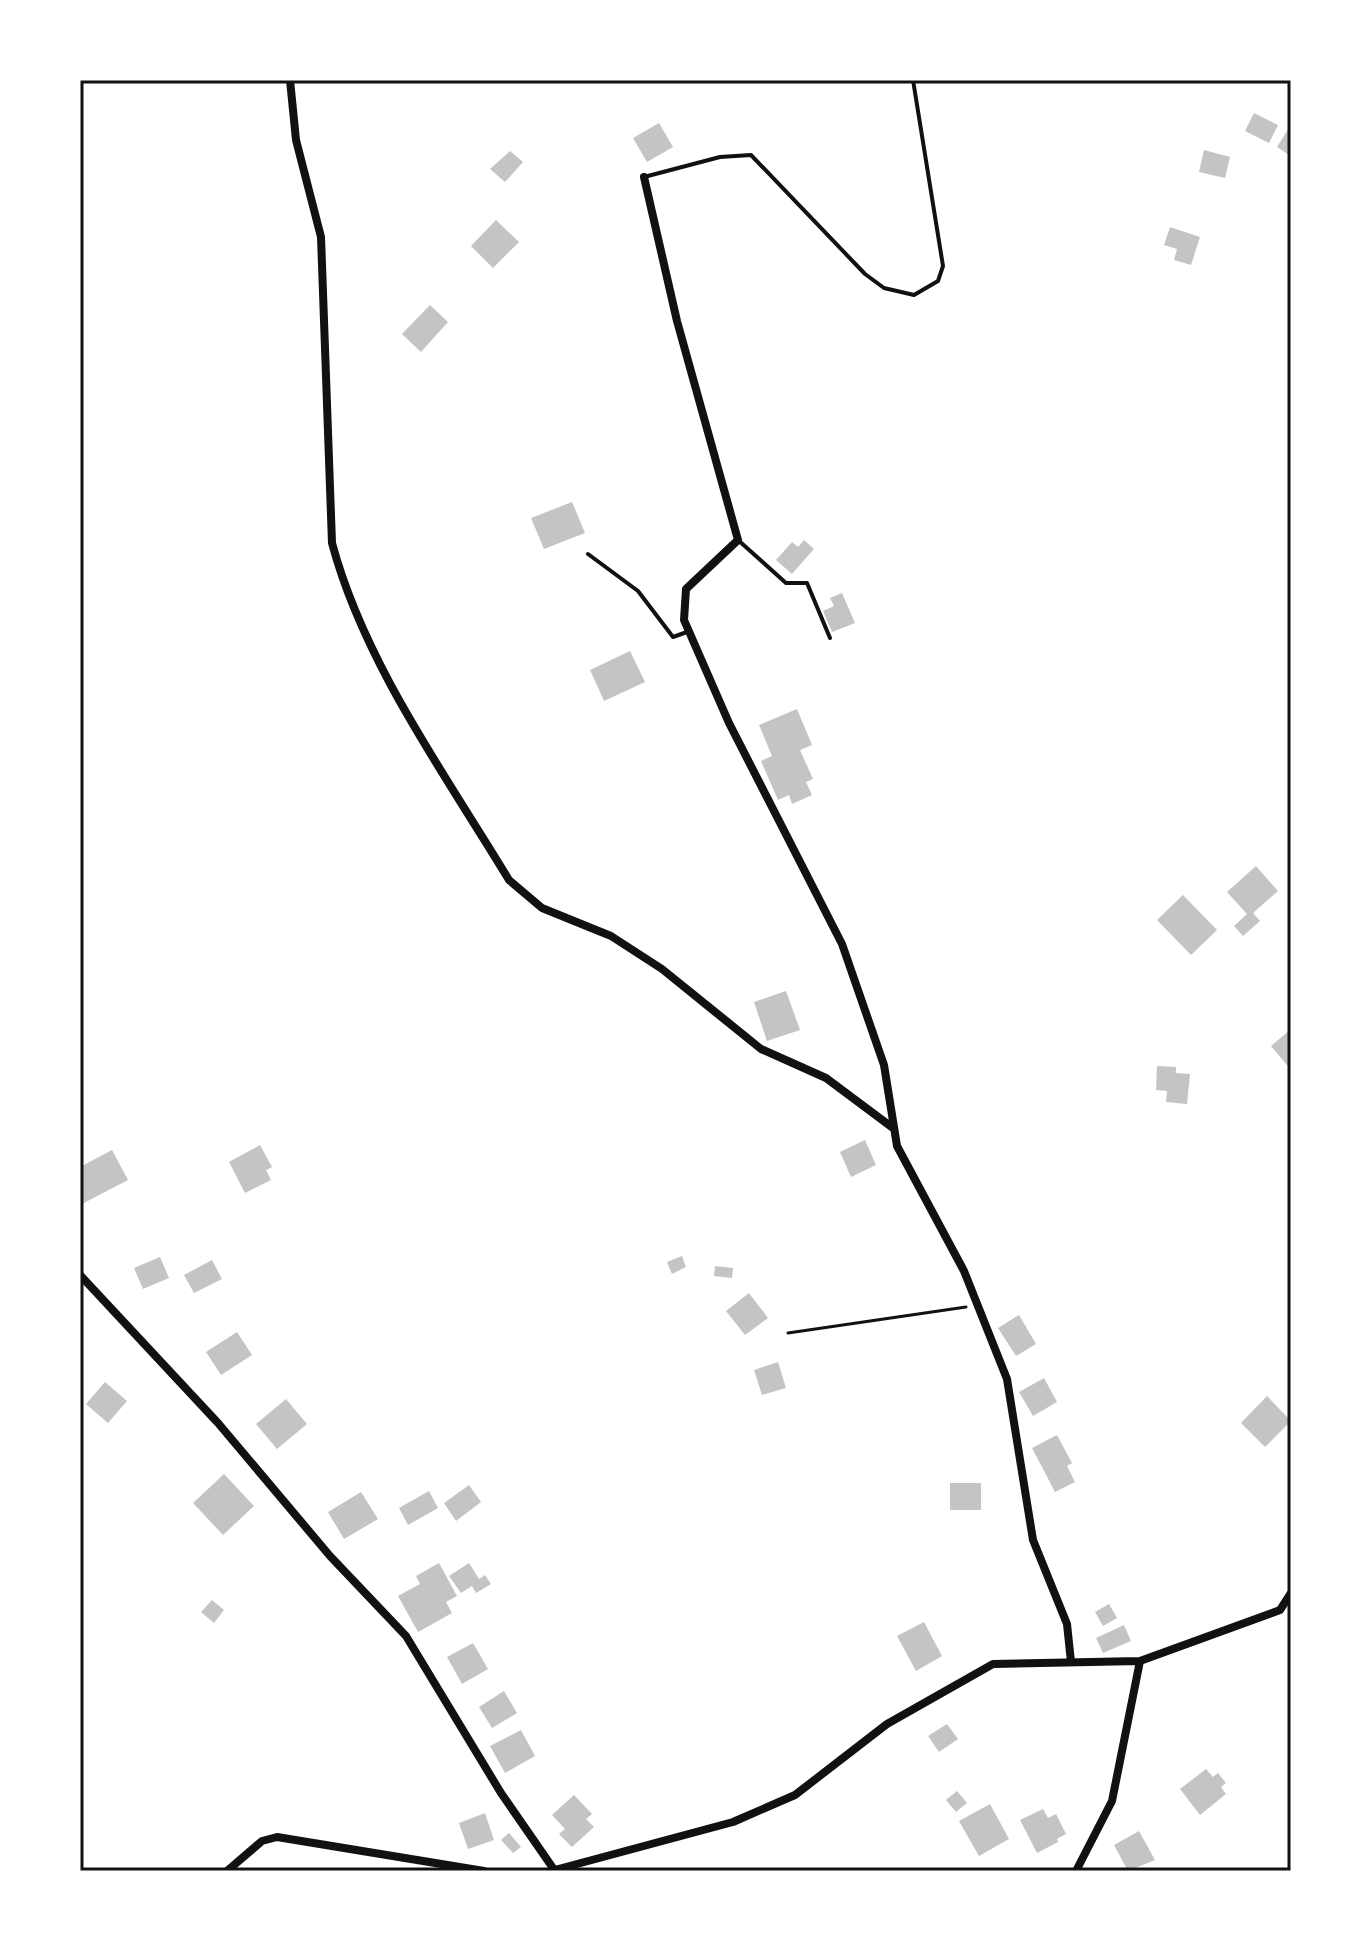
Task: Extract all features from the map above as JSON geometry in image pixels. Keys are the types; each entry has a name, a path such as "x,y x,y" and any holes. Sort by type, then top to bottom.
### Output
{"street":[{"path":"290,80 296,140 321,237 332,543 342,580 370,647 509,880 542,908 611,936 662,969 761,1049 826,1078 894,1129"},
{"path":"644,177 677,321 738,540 686,589 684,620 729,723 842,944 884,1065 897,1146 964,1271 1007,1379 1033,1540 1067,1624 1071,1662"},
{"path":"80,1275 207,1411 330,1556 406,1636 501,1793 553,1871 733,1822 795,1795 887,1724 993,1664 1140,1661 1280,1610 1291,1593"},
{"path":"1076,1871 1112,1801 1140,1661"},
{"path":"227,1871 262,1841 277,1837 484,1871"}],"lane":[{"path":"644,177 720,157 751,155 865,274 884,288 914,295 938,281 943,266 913,80"},
{"path":"738,540 786,583 807,583 830,638"},
{"path":"588,554 638,591 673,637 689,631"}],"path":[{"path":"788,1333 977,1305"}],"building":[{"path":"1254,113 1278,125 1269,143 1245,131"},
{"path":"659,123 673,147 647,162 633,138"},
{"path":"1291,129 1289,155 1277,147"},
{"path":"1204,150 1230,157 1225,178 1199,172"},
{"path":"510,151 523,162 505,182 490,169"},
{"path":"496,220 519,242 493,268 471,246"},
{"path":"1170,227 1200,237 1191,265 1174,260 1177,249 1164,245"},
{"path":"430,305 448,322 421,352 402,334"},
{"path":"572,502 585,533 544,549 531,518"},
{"path":"804,540 814,549 792,574 776,560 792,542 798,547"},
{"path":"842,593 855,623 832,632 823,611 834,606 830,598"},
{"path":"630,651 645,682 604,701 590,670"},
{"path":"797,709 812,745 800,750 813,779 806,782 812,795 792,804 789,795 778,800 761,761 772,756 759,725"},
{"path":"1256,866 1278,891 1253,913 1260,921 1243,936 1234,926 1247,914 1227,892"},
{"path":"1183,895 1217,930 1191,955 1157,920"},
{"path":"786,991 800,1030 767,1041 754,1002"},
{"path":"1291,1029 1291,1070 1271,1046"},
{"path":"1157,1066 1176,1067 1176,1073 1190,1074 1187,1104 1166,1102 1167,1091 1156,1090"},
{"path":"865,1140 876,1165 851,1177 840,1152"},
{"path":"260,1145 272,1167 266,1170 271,1180 245,1193 229,1162"},
{"path":"112,1150 128,1180 82,1204 80,1167"},
{"path":"682,1256 686,1267 672,1274 667,1262"},
{"path":"160,1257 169,1278 143,1289 134,1268"},
{"path":"212,1260 222,1279 194,1293 184,1275"},
{"path":"715,1266 733,1268 732,1278 714,1276"},
{"path":"749,1293 768,1318 745,1335 726,1311"},
{"path":"1019,1315 1036,1344 1016,1356 998,1328"},
{"path":"237,1332 252,1355 221,1375 206,1352"},
{"path":"778,1362 786,1388 762,1395 754,1370"},
{"path":"1044,1378 1057,1402 1033,1416 1019,1392"},
{"path":"105,1382 127,1401 108,1423 86,1404"},
{"path":"1267,1396 1291,1421 1265,1447 1241,1423"},
{"path":"286,1399 307,1424 277,1449 256,1424"},
{"path":"1057,1435 1072,1463 1067,1466 1075,1482 1055,1492 1032,1448"},
{"path":"224,1474 254,1506 223,1535 193,1503"},
{"path":"950,1483 981,1483 981,1510 950,1510"},
{"path":"469,1485 481,1502 456,1521 444,1503"},
{"path":"429,1491 438,1508 408,1525 399,1508"},
{"path":"361,1492 378,1519 344,1539 328,1512"},
{"path":"439,1563 457,1596 446,1602 452,1613 418,1632 398,1596 420,1584 416,1576"},
{"path":"469,1563 479,1579 485,1575 491,1584 476,1593 472,1586 461,1593 449,1576"},
{"path":"212,1600 224,1610 214,1623 201,1612"},
{"path":"1109,1604 1117,1618 1103,1626 1095,1612"},
{"path":"924,1622 942,1656 916,1671 897,1636"},
{"path":"1124,1625 1131,1641 1103,1653 1096,1638"},
{"path":"473,1643 488,1669 462,1684 447,1657"},
{"path":"504,1691 517,1713 492,1728 479,1707"},
{"path":"947,1724 958,1739 939,1752 928,1736"},
{"path":"521,1730 535,1756 505,1773 490,1746"},
{"path":"1206,1769 1213,1777 1218,1773 1226,1783 1221,1787 1226,1794 1200,1815 1180,1789"},
{"path":"957,1791 967,1803 956,1812 946,1800"},
{"path":"574,1795 592,1814 586,1819 594,1827 572,1847 559,1834 565,1829 552,1815"},
{"path":"990,1804 1009,1839 979,1856 959,1821"},
{"path":"1043,1809 1048,1818 1056,1814 1066,1834 1037,1853 1020,1820"},
{"path":"485,1813 494,1840 468,1849 459,1823"},
{"path":"1139,1831 1155,1860 1128,1871 1114,1845"},
{"path":"509,1833 521,1847 513,1853 501,1840"}]}
